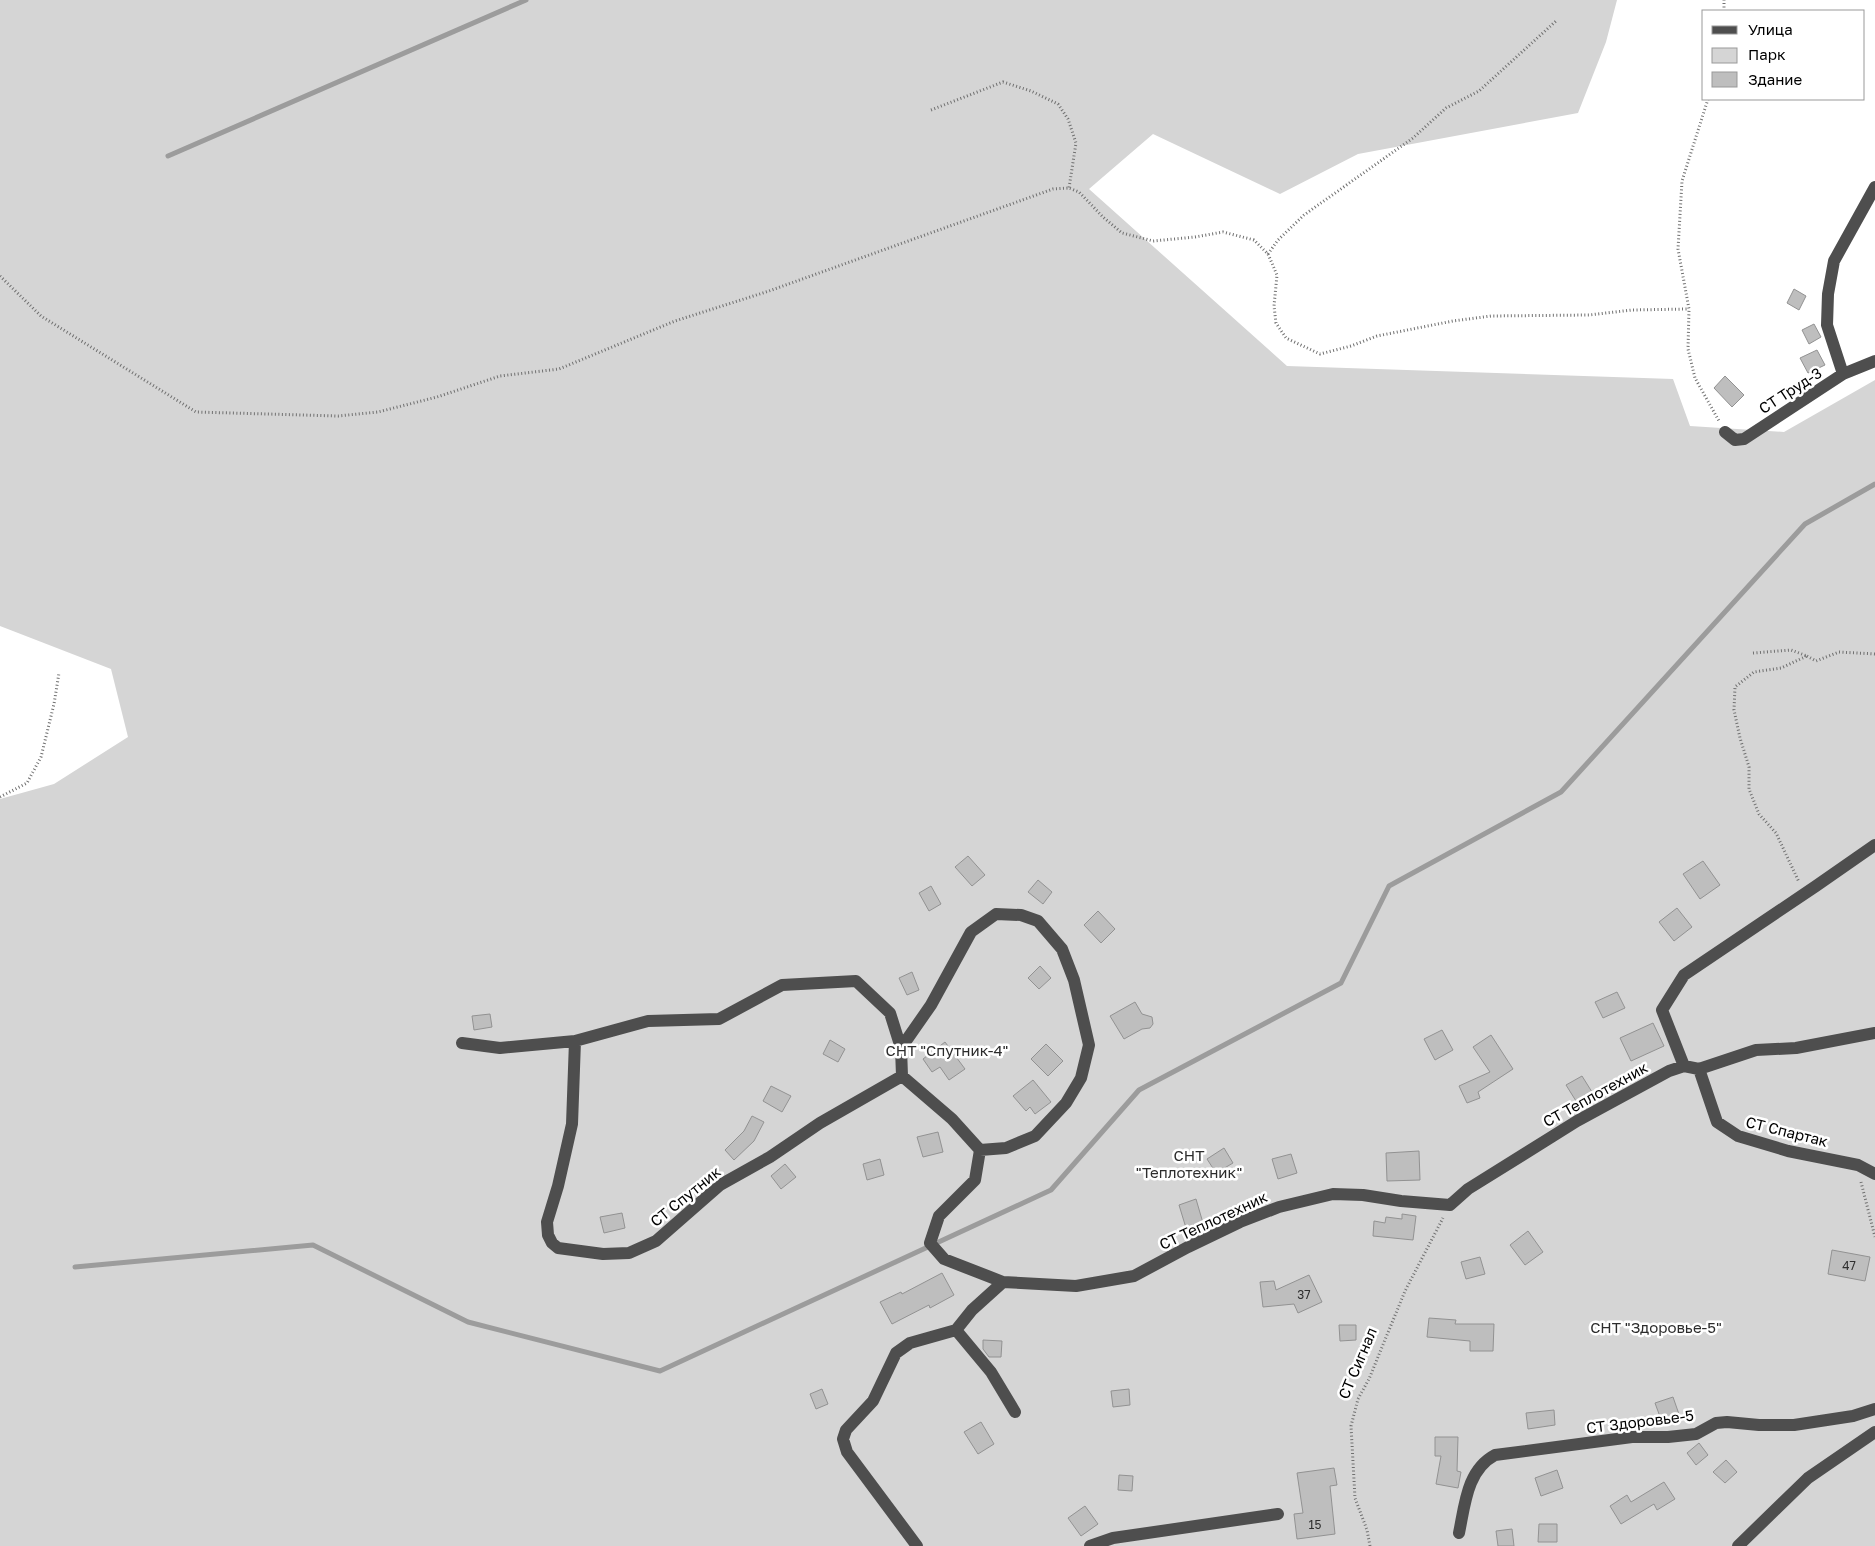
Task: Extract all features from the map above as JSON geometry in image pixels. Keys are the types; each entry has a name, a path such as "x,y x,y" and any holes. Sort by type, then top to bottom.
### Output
{"street":[{"path":"1843,374 1827,325 1829,286 1834,261 1875,187"},
{"name":"СТ Труд-3","path":"1725,432 1735,440 1744,440 1843,374 1875,361"},
{"path":"1875,844 1684,975 1662,1010 1684,1066 1699,1069 1756,1050 1796,1048 1875,1033"},
{"path":"462,1042 500,1048 575,1042 648,1021 719,1019 782,985 856,981 890,1013 901,1048 902,1076 952,1120 980,1150 1006,1148 1035,1136 1066,1102 1080,1078 1089,1045 1074,980 1062,949 1038,921 1021,915 996,914 971,932 931,1005 901,1048"},
{"name":"СТ Спутник","path":"575,1042 572,1124 558,1186 547,1222 548,1235 552,1243 558,1248 603,1254 630,1253 656,1241 720,1185 770,1157 820,1123 902,1076"},
{"name":"СТ Теплотехник","path":"980,1150 975,1180 939,1216 930,1243 944,1259 1003,1282 1076,1286 1134,1276 1240,1222 1279,1207 1333,1194 1363,1195 1450,1205 1468,1189 1577,1121 1669,1071 1684,1066"},
{"name":"СТ Спартак","path":"1699,1069 1717,1122 1738,1136 1788,1150 1858,1165 1875,1174"},
{"path":"917,1546 847,1452 843,1440 846,1430 874,1401 896,1353 910,1342 956,1330 972,1310 1003,1282"},
{"path":"956,1330 991,1372 1015,1412"},
{"name":"СТ Здоровье-5","path":"1459,1533 1469,1486 1486,1460 1496,1455 1632,1437 1668,1438 1696,1434 1716,1423 1727,1422 1759,1426 1794,1425 1853,1416 1875,1409"},
{"path":"1738,1546 1808,1478 1875,1432"},
{"path":"1090,1546 1113,1538 1278,1514"}],"path":[{"path":"1268,254 1278,240 1304,215 1413,138 1446,108 1479,91 1556,20"},
{"path":"931,110 1004,82 1031,91 1058,104 1068,119 1076,143 1069,188"},
{"path":"1708,100 1682,181 1678,249 1689,309 1688,349 1695,378 1725,432"},
{"path":"0,276 41,316 196,412 264,414 348,415 378,412 437,397 500,376 559,369 675,321 770,291 1053,190 1069,188 1079,192 1102,217 1122,234 1152,240 1195,237 1223,232 1254,240 1268,254 1277,275 1274,306 1276,323 1286,338 1320,354 1351,346 1377,336 1453,321 1491,316 1589,315 1632,310 1689,309"},
{"path":"1753,653 1791,650 1816,661 1839,652 1875,654"},
{"path":"1807,656 1782,668 1754,672 1735,687 1734,710 1749,767 1749,789 1759,814 1776,833 1801,884 1813,888"},
{"path":"0,798 27,783 40,757 54,704 59,673"},
{"path":"1858,1165 1875,1237"},
{"name":"СТ Сигнал","path":"1370,1546 1367,1530 1355,1498 1351,1426 1358,1399 1369,1379 1404,1291 1450,1205"}],"green space":[{"path":"0,0 1617,0 1606,42 1578,113 1358,154 1280,194 1153,134 1089,189 1287,366 1673,379 1690,426 1784,432 1875,380 1875,1546 0,1546 0,799 54,784 128,737 111,669 0,626"}],"building":[{"path":"1794,289 1806,296 1799,310 1787,303"},
{"path":"1814,324 1821,337 1809,344 1802,330"},
{"path":"1817,350 1825,365 1808,373 1800,358"},
{"path":"1725,376 1744,395 1732,407 1714,388"},
{"path":"968,856 985,875 972,886 955,867"},
{"path":"1703,861 1720,885 1700,899 1683,874"},
{"path":"1038,880 1052,892 1043,904 1028,892"},
{"path":"931,886 941,904 929,911 919,893"},
{"path":"1677,908 1692,927 1674,941 1659,922"},
{"path":"1098,911 1115,929 1101,943 1084,925"},
{"path":"1040,966 1051,978 1039,989 1028,978"},
{"path":"912,972 919,990 907,995 899,978"},
{"path":"1617,992 1625,1008 1603,1018 1595,1002"},
{"path":"1135,1002 1142,1014 1152,1017 1153,1024 1150,1028 1142,1029 1124,1039 1110,1016"},
{"path":"490,1014 492,1027 474,1030 472,1016"},
{"path":"1653,1023 1664,1046 1631,1061 1620,1038"},
{"path":"1442,1030 1453,1050 1435,1060 1424,1039"},
{"path":"1491,1035 1513,1069 1478,1092 1480,1098 1467,1103 1459,1086 1490,1072 1473,1047"},
{"path":"830,1040 845,1049 838,1062 823,1054"},
{"path":"945,1042 965,1069 949,1080 940,1067 932,1072 923,1059"},
{"path":"1046,1044 1063,1061 1048,1076 1031,1059"},
{"path":"1582,1076 1592,1092 1576,1101 1566,1085"},
{"path":"1033,1080 1051,1102 1035,1114 1030,1107 1026,1111 1013,1096"},
{"path":"771,1086 791,1096 782,1112 763,1101"},
{"path":"752,1116 764,1122 754,1141 734,1160 725,1150 744,1131"},
{"path":"938,1132 943,1152 923,1157 917,1137"},
{"path":"1224,1148 1233,1163 1216,1173 1207,1159"},
{"path":"1419,1151 1420,1180 1387,1181 1386,1153"},
{"path":"1291,1154 1297,1173 1278,1179 1272,1159"},
{"path":"880,1159 884,1175 867,1180 863,1164"},
{"path":"785,1164 796,1177 781,1189 771,1176"},
{"path":"1196,1199 1203,1223 1186,1228 1179,1205"},
{"path":"622,1213 625,1228 604,1233 600,1217"},
{"path":"1402,1214 1416,1216 1413,1240 1373,1236 1374,1221 1385,1223 1386,1217 1402,1219"},
{"path":"1528,1231 1543,1252 1525,1265 1510,1245"},
{"path":"1832,1250 1870,1257 1865,1281 1828,1274"},
{"path":"1480,1257 1485,1274 1466,1279 1461,1262"},
{"path":"942,1273 954,1295 930,1308 929,1305 892,1324 880,1302 901,1292 902,1294"},
{"path":"1309,1275 1322,1302 1298,1313 1294,1304 1263,1307 1260,1282 1274,1281 1276,1290"},
{"path":"1429,1318 1456,1320 1455,1324 1494,1324 1493,1351 1470,1351 1470,1341 1427,1337"},
{"path":"1339,1325 1356,1325 1356,1340 1340,1341"},
{"path":"983,1340 1002,1341 1001,1357 989,1357 983,1349"},
{"path":"822,1389 828,1404 816,1409 810,1394"},
{"path":"1129,1389 1130,1405 1113,1407 1111,1391"},
{"path":"1673,1397 1681,1420 1663,1425 1655,1403"},
{"path":"1554,1410 1555,1425 1528,1429 1526,1413"},
{"path":"981,1422 994,1444 978,1454 964,1432"},
{"path":"1435,1437 1458,1437 1457,1471 1461,1472 1458,1488 1436,1484 1441,1456 1435,1456"},
{"path":"1699,1443 1708,1455 1696,1465 1687,1453"},
{"path":"1726,1460 1737,1472 1725,1483 1713,1472"},
{"path":"1334,1468 1337,1485 1330,1486 1335,1534 1297,1539 1294,1514 1303,1513 1297,1473"},
{"path":"1557,1470 1563,1488 1541,1496 1535,1478"},
{"path":"1119,1475 1133,1476 1132,1491 1118,1490"},
{"path":"1664,1482 1675,1499 1657,1510 1654,1504 1621,1524 1610,1506 1627,1495 1631,1502"},
{"path":"1085,1506 1098,1524 1081,1536 1068,1518"},
{"path":"1539,1524 1557,1524 1557,1542 1538,1542"},
{"path":"1512,1529 1514,1546 1498,1546 1496,1531"}],"waterway":[{"path":"168,156 526,0"},
{"path":"75,1267 313,1245 468,1322 660,1371 1051,1190 1139,1090 1341,983 1389,886 1561,792 1805,524 1875,484"}],"park label":[{"name":"СНТ \"Спутник-4\"","path":"947,1050"},
{"name":"СНТ \"Теплотехник\"","path":"1189,1164"},
{"name":"СНТ \"Здоровье-5\"","path":"1656,1327"}]}
